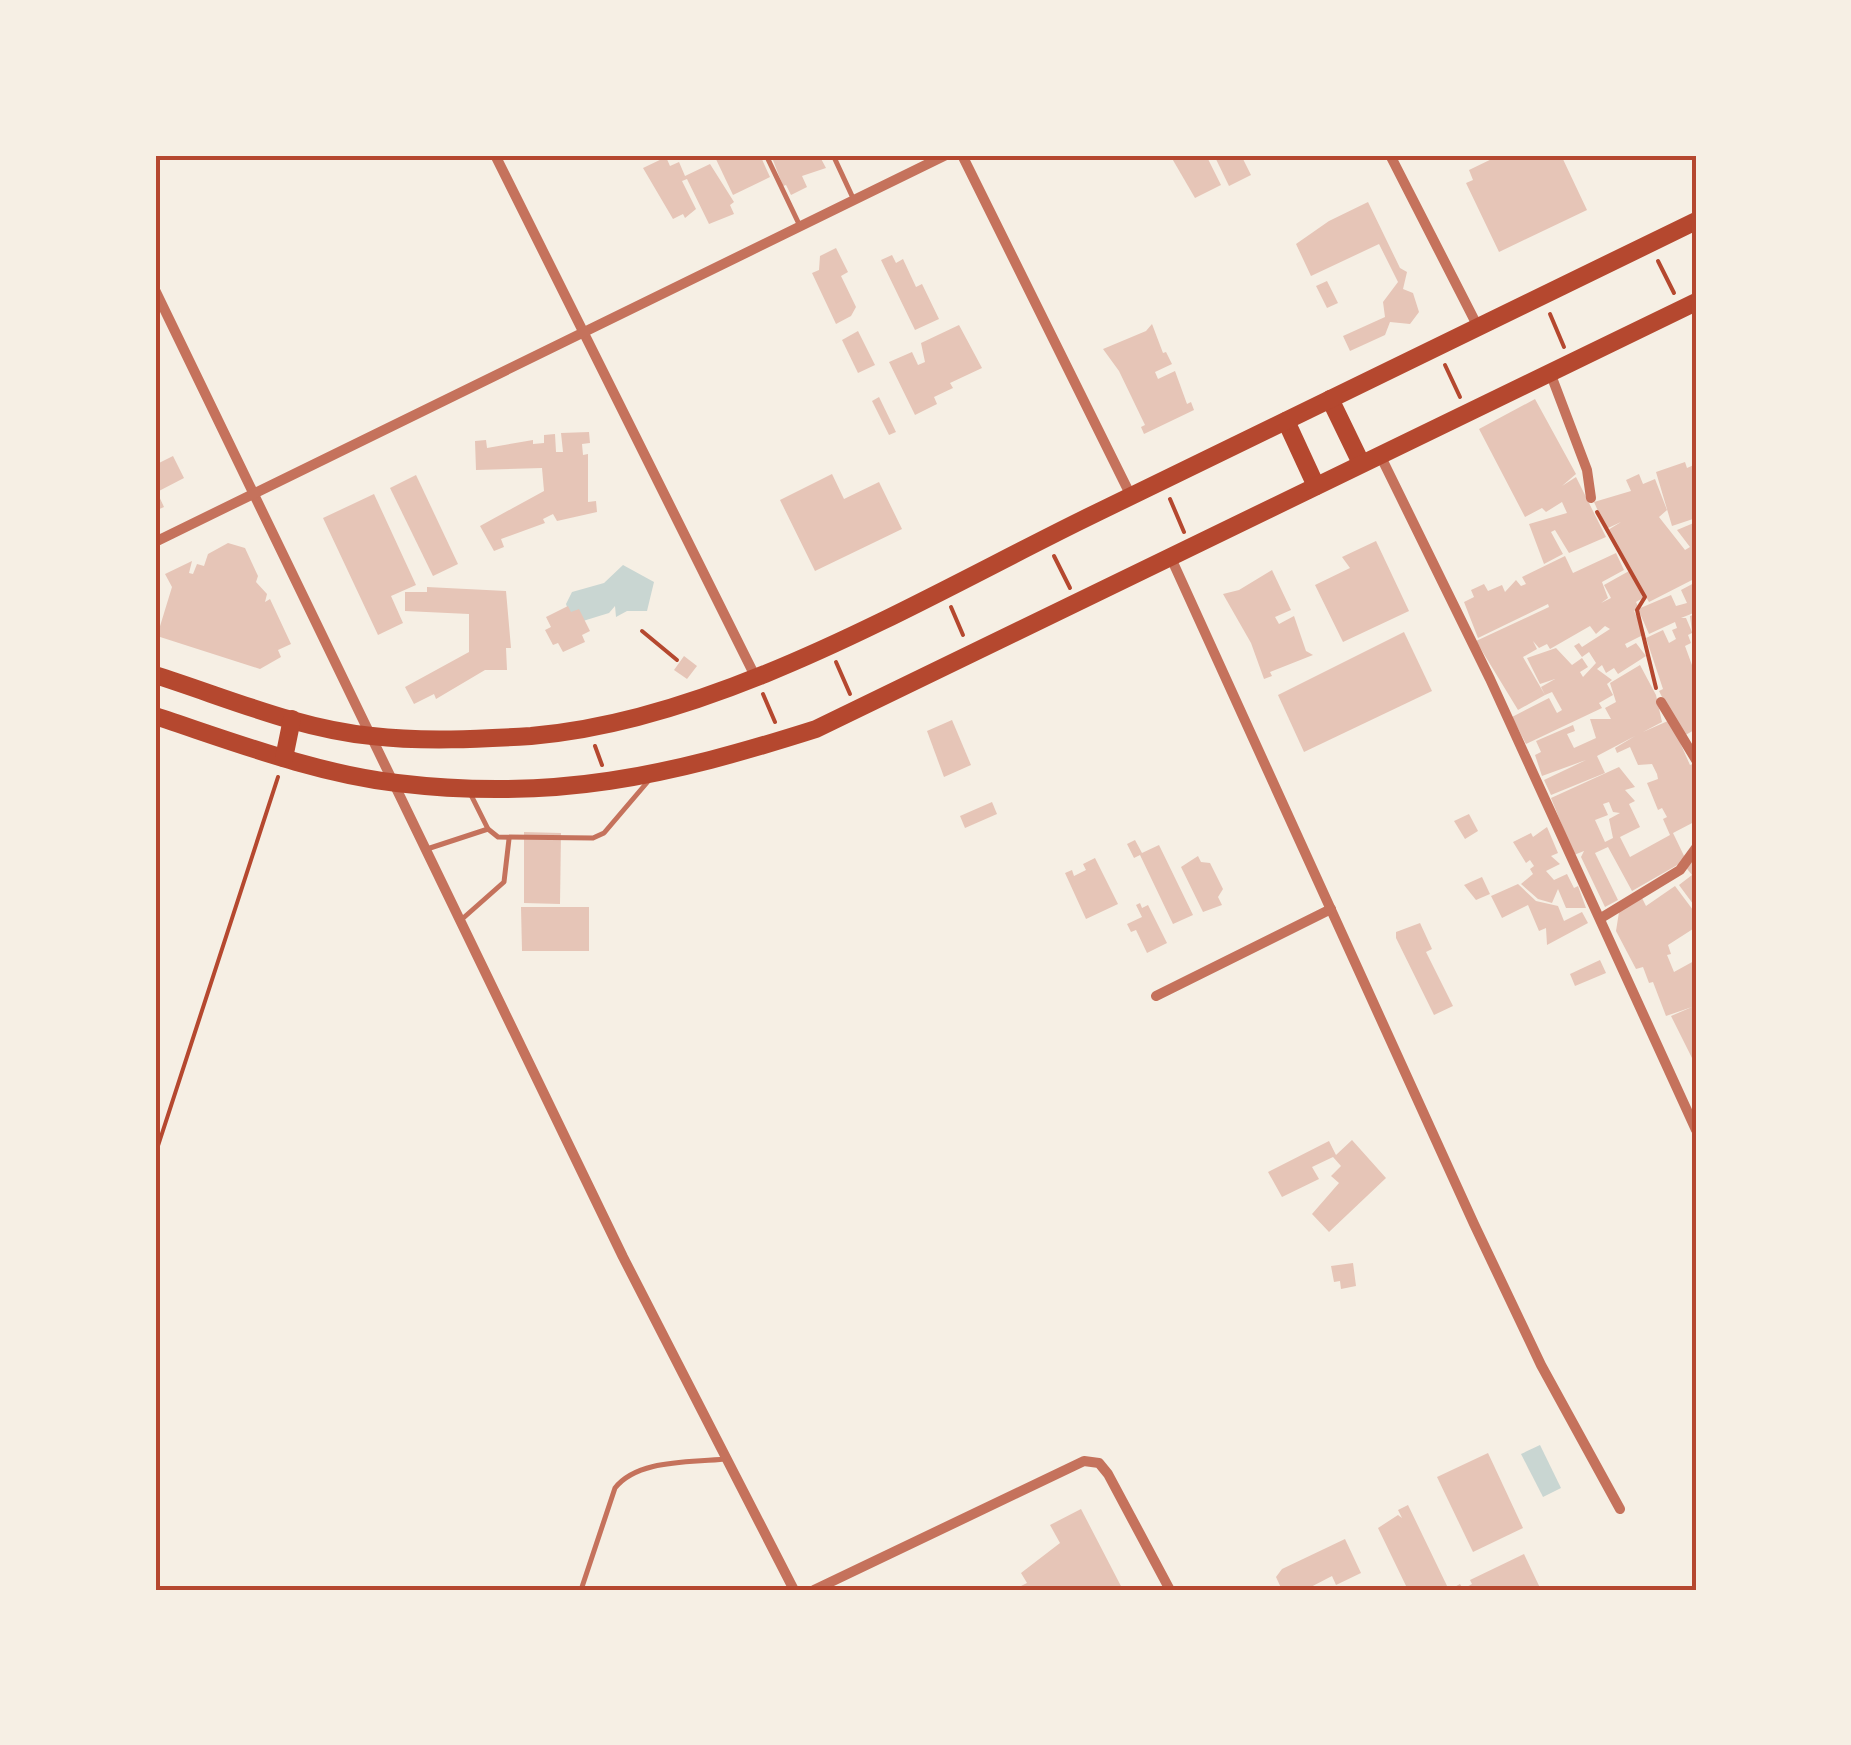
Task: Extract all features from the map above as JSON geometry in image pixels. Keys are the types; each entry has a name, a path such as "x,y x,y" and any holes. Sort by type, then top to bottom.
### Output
{"main road":[{"path":"155,675 292,719 370,736 533,736 686,704 756,678 942,590 1696,220"},
{"path":"155,716 284,758 395,783 468,788 609,784 653,776 782,740 857,710 1689,306"},
{"path":"1330,399 1361,463"},
{"path":"1286,421 1316,486"},
{"path":"284,758 292,719"}],"street":[{"path":"495,155 756,678"},
{"path":"155,542 946,155"},
{"path":"962,155 1132,496"},
{"path":"1390,155 1478,327"},
{"path":"155,290 623,1257 794,1590"},
{"path":"1550,374 1586,470 1592,498"},
{"path":"1379,454 1601,918 1696,1130"},
{"path":"1171,558 1508,1294 1620,1509"},
{"path":"1660,702 1696,760"},
{"path":"1601,918 1680,870 1696,848"},
{"path":"1156,996 1331,909"},
{"path":"814,1590 1084,1461 1099,1464 1108,1474 1170,1590"}],"lane":[{"path":"766,155 800,227"},
{"path":"832,155 854,200"},
{"path":"468,788 488,829 509,839 604,834 653,776"},
{"path":"427,849 488,829"},
{"path":"461,920 504,882 509,839"},
{"path":"581,1590 615,1488 623,1478 648,1468 728,1459"}],"path":[{"path":"1650,243 1689,306"},
{"path":"1542,296 1572,364"},
{"path":"1436,348 1467,413"},
{"path":"1162,481 1192,548"},
{"path":"1592,498 1645,597 1637,610 1660,702"},
{"path":"1045,539 1079,604"},
{"path":"942,590 972,655"},
{"path":"642,632 677,660"},
{"path":"828,644 857,710"},
{"path":"756,678 782,740"},
{"path":"589,727 609,784"},
{"path":"155,1155 284,758"}],"shaded area":[{"path":"623,565 654,582 647,611 627,611 616,617 615,606 609,613 583,621 569,613 566,604 572,592 604,583"},
{"path":"1540,1445 1561,1488 1543,1497 1521,1454"}],"building":[{"path":"714,155 760,155 770,177 733,195"},
{"path":"771,155 819,155 826,168 802,176 807,187 791,195 783,186"},
{"path":"1170,155 1206,155 1221,185 1195,198"},
{"path":"1214,155 1241,155 1251,175 1229,186"},
{"path":"1500,155 1561,155 1587,210 1499,252 1466,183 1473,180 1469,170"},
{"path":"666,157 670,166 679,162 685,176 710,164 734,202 730,205 734,214 709,224 687,179 682,181 696,209 685,218 683,214 673,219 643,168"},
{"path":"1368,202 1400,268 1407,272 1403,289 1413,293 1419,312 1410,324 1390,322 1385,335 1350,351 1343,336 1385,317 1383,302 1398,282 1379,244 1311,276 1296,244 1329,221"},
{"path":"836,248 848,272 841,276 856,307 851,316 836,324 812,273 819,270 820,256"},
{"path":"892,255 896,263 903,259 916,287 922,284 939,319 915,330 881,260"},
{"path":"1327,281 1338,303 1327,308 1316,286"},
{"path":"1152,324 1163,353 1172,364 1155,372 1158,379 1175,371 1187,404 1191,402 1194,410 1144,434 1141,427 1145,425 1119,371 1103,349 1146,331"},
{"path":"959,325 982,368 950,383 953,388 934,397 937,404 915,415 889,362 912,352 918,365 925,362 921,343"},
{"path":"858,331 875,365 858,373 842,340"},
{"path":"879,397 896,432 889,435 872,401"},
{"path":"1535,399 1576,474 1562,486 1576,477 1606,537 1569,553 1555,530 1551,532 1563,554 1544,564 1529,524 1567,513 1562,502 1546,512 1542,508 1525,517 1479,429"},
{"path":"589,432 590,443 582,444 583,455 588,454 588,502 596,501 597,512 557,521 553,514 543,519 545,523 501,539 504,547 494,551 480,526 544,491 542,468 476,470 475,441 486,440 487,448 533,440 533,444 544,443 544,435 555,434 556,452 563,452 561,433"},
{"path":"173,456 184,478 157,492 164,507 155,511 155,465"},
{"path":"1685,462 1687,468 1696,464 1696,518 1672,526 1656,472"},
{"path":"832,474 844,499 879,482 902,529 815,571 780,500"},
{"path":"1639,474 1643,484 1655,479 1667,510 1659,517 1685,550 1690,547 1677,530 1696,522 1696,578 1649,602 1608,530 1621,522 1606,529 1594,502 1631,491 1626,480"},
{"path":"416,475 458,564 433,576 390,488"},
{"path":"374,494 416,585 391,596 403,623 378,635 323,518"},
{"path":"1376,541 1409,611 1343,642 1315,585 1350,568 1342,557"},
{"path":"228,543 245,548 258,576 256,582 267,594 265,602 270,599 291,644 278,650 281,657 260,669 157,636 172,587 165,574 192,561 189,573 193,574 197,564 204,566 208,554"},
{"path":"1616,553 1624,570 1602,582 1608,598 1601,603 1611,598 1604,585 1629,571 1643,598 1636,602 1639,608 1634,611 1645,634 1625,644 1627,648 1636,643 1646,656 1618,674 1614,668 1606,673 1602,665 1597,669 1612,680 1607,684 1613,695 1599,703 1602,708 1526,744 1512,717 1549,698 1557,713 1562,710 1552,692 1518,710 1476,641 1549,607 1548,604 1478,638 1464,602 1474,597 1471,590 1484,584 1488,591 1502,585 1505,592 1516,580 1521,586 1526,584 1522,577 1565,556 1573,573","holes":["1590,626 1596,634 1605,626 1610,629 1582,647 1579,643 1574,646 1582,657 1589,652 1596,663 1583,677 1580,672 1588,667 1582,658 1572,665 1556,648 1527,658 1540,684 1555,679 1541,687 1545,695 1523,657 1537,649 1533,641 1539,648 1547,644 1550,649"]},
{"path":"1272,570 1291,610 1275,617 1279,624 1294,616 1306,651 1313,655 1270,672 1272,676 1264,679 1251,643 1223,594 1239,590"},
{"path":"1696,582 1696,612 1681,618 1686,618 1692,632 1690,616 1696,614 1696,643 1692,633 1688,635 1691,643 1685,646 1696,676 1696,729 1682,737 1659,691 1663,689 1646,638 1663,630 1669,643 1676,639 1672,630 1677,628 1675,622 1649,634 1638,609 1671,595 1676,606 1687,603 1681,590"},
{"path":"427,587 506,591 511,648 506,648 507,670 485,670 436,699 434,694 414,704 405,687 469,652 469,614 405,611 405,592 427,592"},
{"path":"568,606 571,612 579,609 590,631 582,635 585,642 563,652 558,643 553,645 545,630 551,627 546,617"},
{"path":"1404,632 1432,691 1304,752 1278,695"},
{"path":"684,656 697,666 687,679 674,670"},
{"path":"1640,665 1656,695 1662,722 1643,732 1670,720 1690,765 1695,763 1696,821 1673,833 1686,860 1632,891 1608,847 1595,853 1618,900 1605,907 1581,857 1584,851 1574,855 1551,798 1619,767 1635,787 1625,790 1635,801 1629,804 1640,827 1620,837 1630,857 1670,835 1663,819 1667,817 1662,808 1658,810 1647,783 1658,779 1657,774 1652,764 1638,765 1630,747 1617,753 1615,748 1635,736 1597,756 1605,773 1551,795 1544,780 1586,760 1542,776 1535,755 1541,752 1536,741 1573,725 1575,731 1567,734 1574,748 1596,738 1590,719 1611,719 1605,708 1616,702 1610,683","holes":["1609,802 1613,812 1620,813 1609,819 1613,838 1605,842 1595,820 1608,815 1603,804"]},
{"path":"952,720 971,765 944,777 927,731"},
{"path":"992,802 997,814 965,828 960,816"},
{"path":"1469,814 1478,831 1465,839 1454,821"},
{"path":"1547,827 1558,853 1551,856 1560,864 1546,871 1554,880 1567,874 1574,888 1578,886 1586,908 1566,908 1558,889 1552,903 1538,899 1521,884 1533,874 1530,869 1534,866 1530,860 1526,863 1513,842 1531,833 1533,837"},
{"path":"524,832 561,833 560,904 524,903"},
{"path":"1135,840 1142,853 1159,845 1193,915 1173,924 1140,855 1134,858 1127,844"},
{"path":"1198,856 1201,862 1210,863 1223,889 1218,897 1222,905 1203,912 1181,867"},
{"path":"1696,856 1696,908 1679,885 1692,875 1684,865"},
{"path":"1095,858 1118,904 1086,919 1065,873 1072,870 1074,876 1086,870 1083,864"},
{"path":"1482,877 1490,894 1476,900 1464,885"},
{"path":"1518,884 1536,901 1558,906 1564,921 1582,912 1588,923 1547,945 1546,928 1539,931 1528,905 1502,918 1491,896"},
{"path":"1675,886 1696,914 1696,927 1668,945 1671,954 1667,955 1674,972 1694,961 1696,967 1696,990 1692,991 1696,1066 1671,1016 1692,1007 1666,1016 1653,982 1649,983 1643,967 1636,969 1616,931 1619,912 1642,898 1646,906"},
{"path":"1140,903 1142,908 1148,905 1167,943 1147,953 1136,930 1131,932 1127,924 1142,917 1136,905"},
{"path":"521,907 589,907 589,951 522,951"},
{"path":"1420,923 1432,949 1426,952 1453,1006 1434,1015 1396,938 1396,932"},
{"path":"1600,960 1606,973 1575,986 1570,974"},
{"path":"1352,1140 1386,1178 1329,1232 1312,1214 1339,1183 1331,1176 1341,1166 1333,1157 1312,1167 1319,1179 1282,1197 1268,1172 1329,1141 1336,1155"},
{"path":"1353,1263 1356,1286 1341,1289 1340,1281 1334,1282 1331,1266"},
{"path":"1488,1453 1523,1528 1473,1552 1437,1477"},
{"path":"1408,1505 1449,1590 1408,1590 1378,1528 1398,1515 1402,1518 1398,1510"},
{"path":"1081,1509 1123,1590 1013,1590 1027,1583 1021,1573 1060,1543 1050,1525"},
{"path":"1345,1539 1361,1573 1336,1585 1332,1576 1305,1590 1282,1590 1276,1577 1282,1569"},
{"path":"1524,1554 1541,1590 1449,1590 1460,1584 1463,1589 1472,1584 1470,1580"}]}
